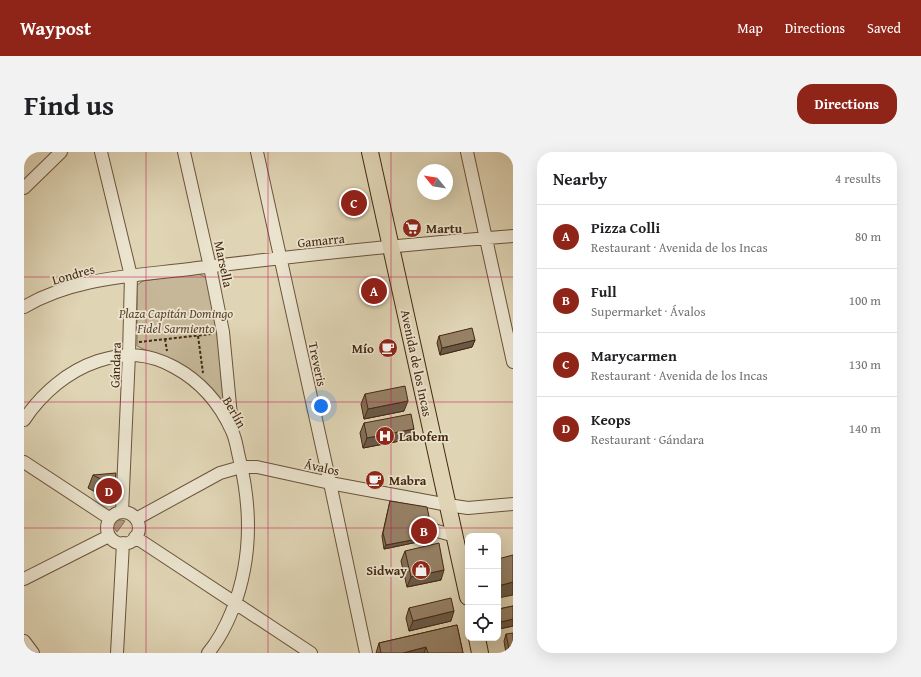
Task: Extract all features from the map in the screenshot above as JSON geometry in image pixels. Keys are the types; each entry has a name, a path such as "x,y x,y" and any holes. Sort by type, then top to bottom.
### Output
{"main road":[{"name":"Avenida de los Incas","path":"370,152 465,583"},
{"path":"478,641 480,653"}],"street":[{"path":"24,188 60,152"},
{"name":"Gándara","path":"101,152 131,276 130,349 122,512"},
{"name":"Marsella","path":"184,152 223,332 232,432"},
{"name":"Treveris","path":"257,152 366,653"},
{"path":"467,152 513,362"},
{"name":"Gamarra","path":"131,276 280,258 513,236"},
{"name":"Londres","path":"24,307 67,288 100,280 131,276"},
{"name":"Berlín","path":"24,420 48,391 73,373 94,362 130,349 168,364 194,380 205,390 219,408 232,432 241,467 248,506 248,545 245,565 235,603 220,636 208,653"},
{"path":"24,462 110,518"},
{"name":"Ávalos","path":"136,519 220,473 241,467 257,467 407,502 468,508 513,504"},
{"path":"122,512 130,514 136,519 138,528 135,537 130,542 123,544 115,542 109,536 107,527 110,518 115,514 122,512"},
{"path":"430,529 455,536"},
{"path":"24,579 109,536"},
{"path":"135,537 235,603 304,651"},
{"path":"117,653 123,544"},
{"path":"24,641 33,653"}],"path":[{"path":"130,349 165,338 198,336 223,332"},
{"path":"198,336 205,390"}],"green space":[{"name":"Plaza Capitán Domingo Fidel Sarmiento","path":"197,273 205,277 209,282 227,401 223,404 164,359 137,346 137,285 143,281"}],"shaded area":[{"path":"117,520 125,521 117,532 113,526 114,522"}],"building":[{"path":"472,328 475,340 442,348 439,336"},
{"path":"405,386 408,401 368,409 365,394"},
{"path":"411,414 414,429 367,438 364,423"},
{"path":"116,473 115,481 108,483 93,475"},
{"path":"390,501 427,507 433,536 386,545 383,533"},
{"path":"439,543 444,570 411,577 405,551"},
{"path":"513,555 513,582 501,585 501,569 501,558"},
{"path":"451,598 454,611 413,621 409,608"},
{"path":"513,606 513,619 501,622 501,609"},
{"path":"457,625 463,653 428,653 426,647 403,653 381,653 379,643"},
{"path":"513,633 513,649 509,649 506,634"}],"place":[{"name":"Marycarmen","path":"354,203"},
{"name":"Martu","path":"412,228"},
{"name":"Pizza Colli","path":"374,291"},
{"name":"Mío","path":"388,348"},
{"name":"Labofem","path":"385,436"},
{"name":"Mabra","path":"375,480"},
{"name":"Keops","path":"109,491"},
{"name":"Full","path":"424,531"},
{"name":"Sidway","path":"421,570"}]}
